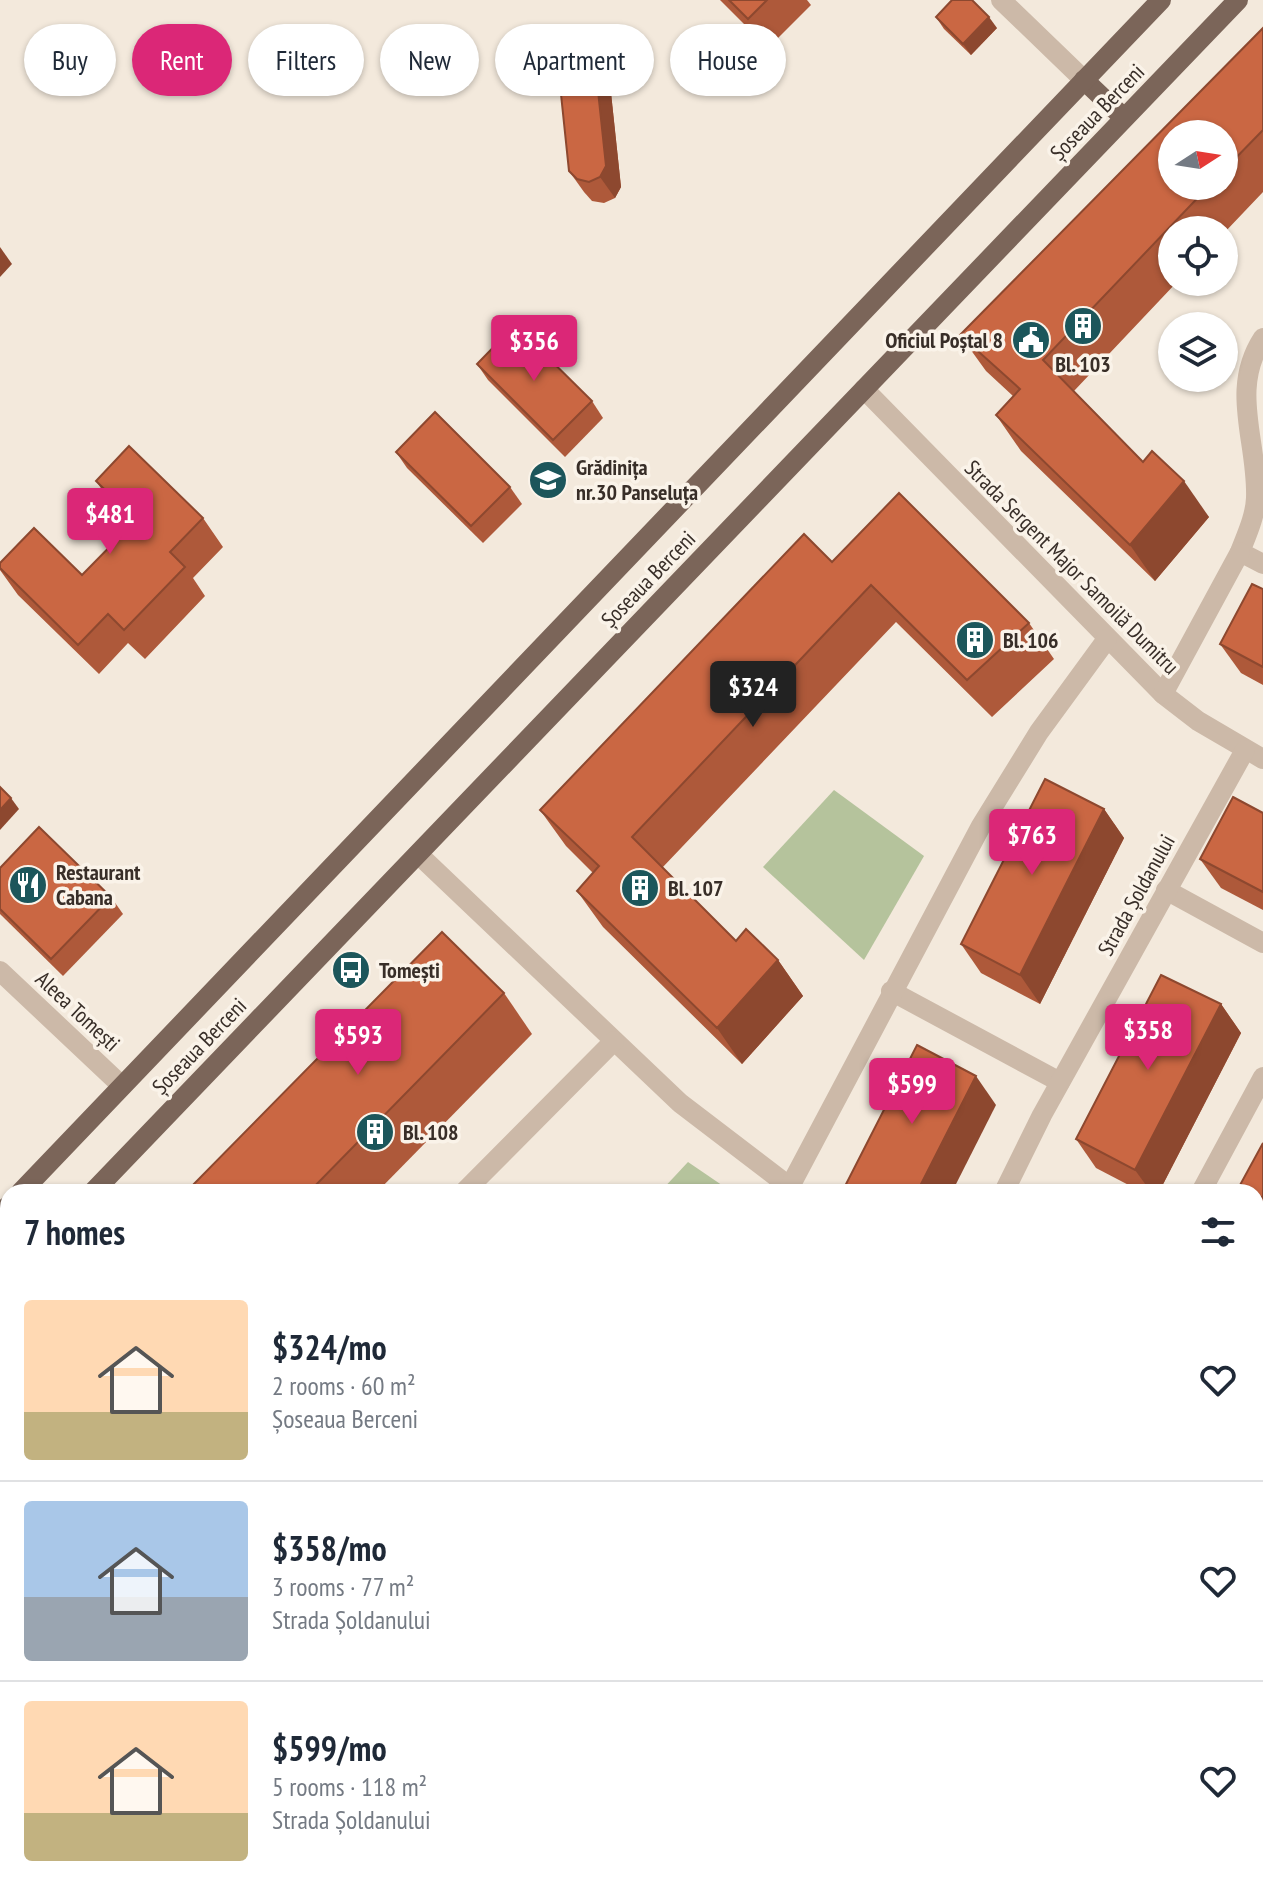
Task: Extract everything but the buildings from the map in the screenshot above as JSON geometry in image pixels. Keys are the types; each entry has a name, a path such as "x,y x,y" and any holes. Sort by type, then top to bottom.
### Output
{"main road":[{"name":"Șoseaua Berceni","path":"29,1184 1161,0"},
{"name":"Șoseaua Berceni","path":"101,1184 1238,0"},
{"path":"1084,80 1124,118"}],"street":[{"path":"1001,0 1084,80"},
{"path":"1163,694 1240,552 1251,524 1256,495 1245,383 1250,358 1263,338"},
{"name":"Strada Sergent Major Samoilă Dumitru","path":"864,389 1163,694 1254,755"},
{"path":"1240,552 1263,564"},
{"path":"791,1184 981,826 1039,732 1107,639"},
{"name":"Strada Șoldanului","path":"1008,1184 1060,1082 1166,890 1254,755"},
{"path":"418,854 704,1123 782,1184"},
{"path":"1166,890 1263,943"},
{"name":"Aleea Tomești","path":"0,971 122,1086"},
{"path":"891,991 1060,1082"},
{"path":"472,1184 614,1041"},
{"path":"1205,1184 1263,1077"}],"green space":[{"path":"834,790 924,856 864,960 763,867"},
{"path":"688,1162 720,1184 667,1184"}],"place":[{"name":"Bl. 103","path":"1083,326"},
{"name":"Oficiul Poștal 8","path":"1031,340"},
{"name":"Grădinița nr.30 Panseluța","path":"548,480"},
{"name":"Bl. 106","path":"975,640"},
{"name":"Restaurant Cabana","path":"28,885"},
{"name":"Bl. 107","path":"640,888"},
{"name":"Tomești","path":"351,970"},
{"name":"Bl. 108","path":"375,1132"}]}
